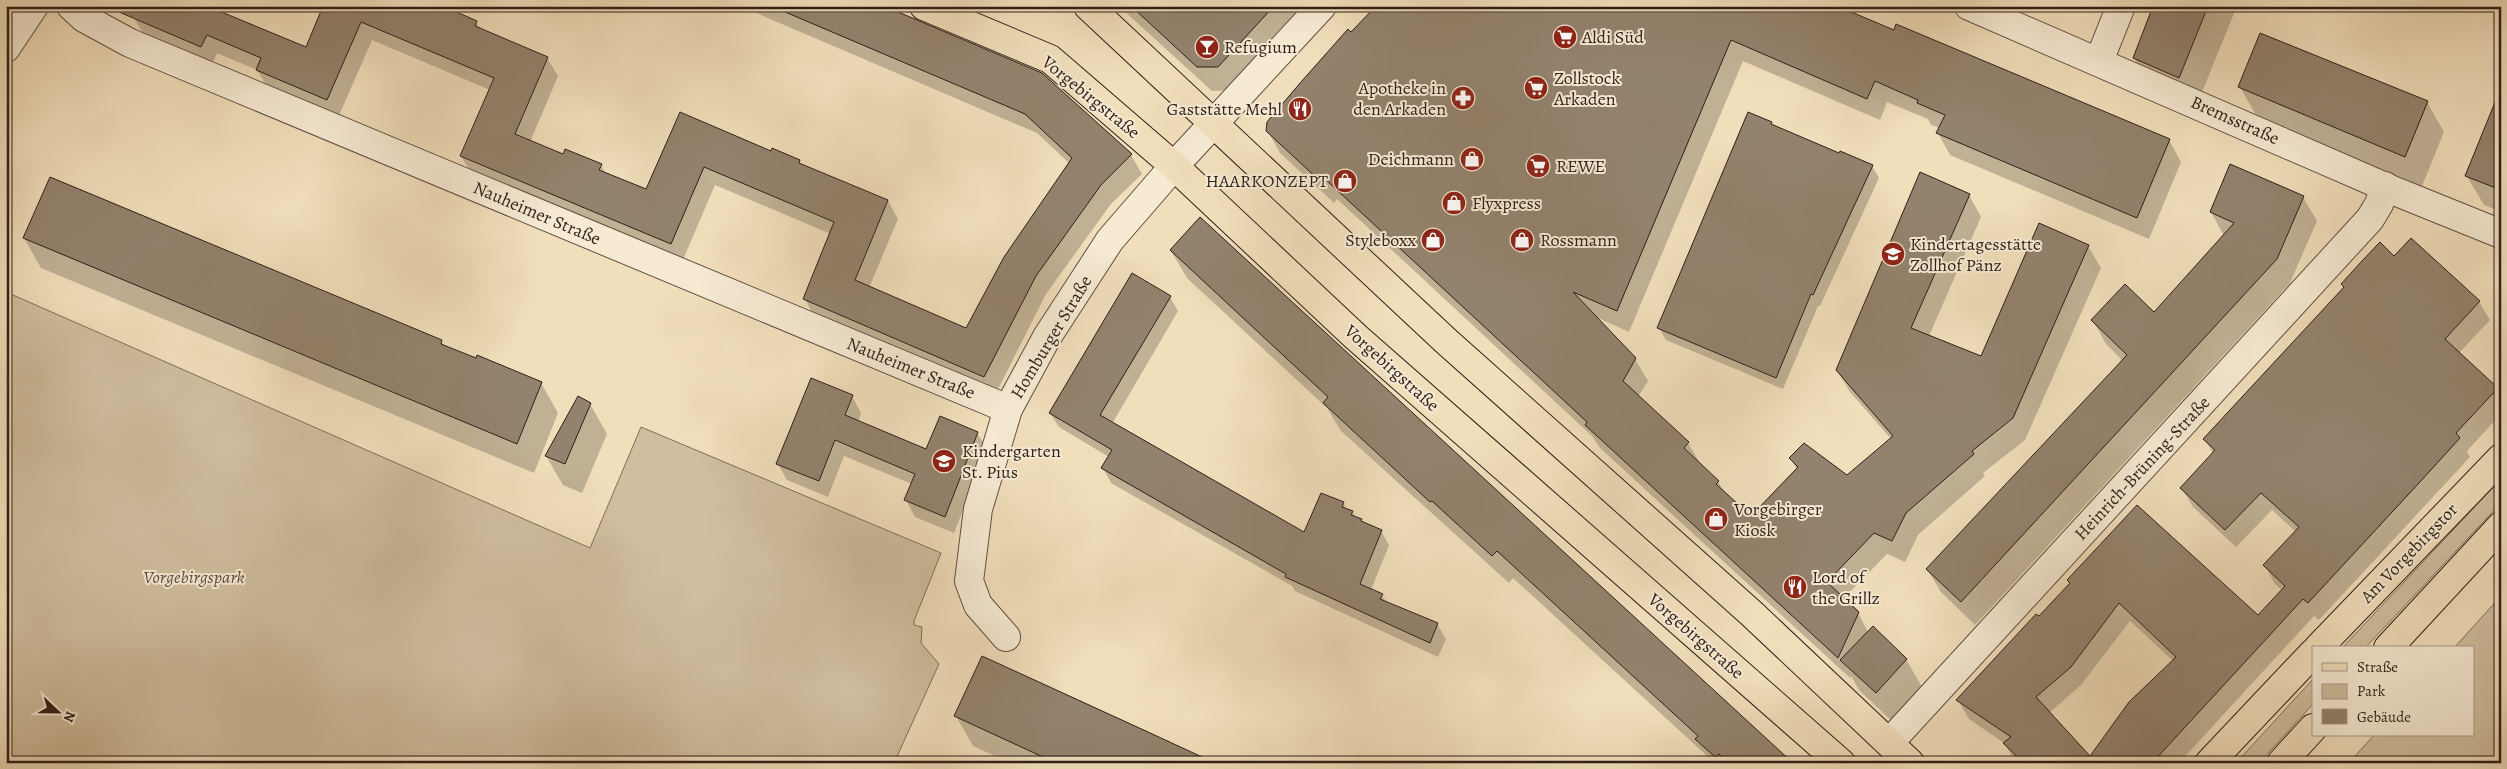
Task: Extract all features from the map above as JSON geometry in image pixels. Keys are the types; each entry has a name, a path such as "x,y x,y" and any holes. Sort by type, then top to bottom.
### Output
{"main road":[{"name":"Vorgebirgstraße","path":"924,6 1050,59 1174,166 1356,337 1841,763"},
{"path":"1088,6 1446,341 1752,613 1910,763"},
{"name":"Am Vorgebirgstor","path":"2320,646 2501,458"},
{"path":"2390,646 2501,526"},
{"path":"2209,763 2312,654"},
{"path":"2281,763 2312,729"}],"street":[{"path":"6,48 34,6"},
{"name":"Nauheimer Straße","path":"71,6 84,18 130,43 1008,409"},
{"name":"Homburger Straße","path":"1006,637 978,605 969,580 978,509 1008,409 1047,337 1110,240 1174,166 1214,125 1322,6"},
{"name":"Bremsstraße","path":"1969,6 2385,186 2501,234"},
{"path":"2099,61 2121,6"},
{"name":"Heinrich-Brüning-Straße","path":"1889,743 2370,219 2379,204 2385,186"}],"green space":[{"name":"Vorgebirgspark","path":"6,292 590,548 641,427 941,553 914,621 914,625 922,627 921,643 939,664 894,763 6,763"},
{"path":"2501,479 2501,503 2367,646 2344,646"},
{"path":"2501,596 2501,763 2349,763 2373,736 2474,736 2474,646 2456,646"},
{"path":"2312,680 2312,705 2259,763 2236,763"}],"building":[{"path":"105,6 207,6 306,47 323,6 443,6 477,21 475,26 548,57 515,134 563,154 565,149 602,164 599,170 646,189 680,112 771,151 772,148 800,160 799,163 888,200 855,280 966,328 1004,257 1072,158 1025,114 771,6 884,6 1042,73 1132,154 1101,185 1036,276 984,377 803,299 834,222 704,167 671,244 460,156 494,78 361,22 327,100 256,70 261,58 207,35 201,47"},
{"path":"1131,6 1274,6 1218,67 1197,67"},
{"path":"1376,6 1837,6 1894,30 1896,24 2170,139 2137,218 1936,133 1945,115 1917,103 1918,100 1875,81 1867,99 1731,40 1617,311 1573,292 1636,358 1623,381 1689,442 1684,448 1719,481 1716,484 1751,516 1798,467 1789,458 1804,443 1847,475 1893,436 1836,370 1920,172 1970,194 1911,328 1981,356 2039,223 2089,245 2013,418 1972,451 1974,454 1906,513 1892,541 1874,533 1827,582 1859,612 1838,658 1585,425 1587,422 1324,178 1321,182 1266,131 1267,122 1301,82 1348,29 1351,32"},
{"path":"2153,6 2208,6 2179,78 2133,58"},
{"path":"2260,33 2428,101 2405,157 2238,87"},
{"path":"2501,90 2501,190 2465,176"},
{"path":"1748,112 1839,153 1840,151 1873,165 1813,295 1811,294 1776,378 1657,328"},
{"path":"2230,164 2304,196 2277,259 1961,602 1926,569 2127,355 2091,320 2125,284 2154,312 2234,223 2210,212"},
{"path":"50,177 442,340 441,344 476,358 477,355 542,382 517,444 23,238"},
{"path":"1200,217 1793,763 1728,763 1719,754 1715,757 1695,739 1698,736 1497,551 1492,556 1432,501 1430,502 1323,403 1328,397 1170,250"},
{"path":"2411,238 2480,301 2445,339 2498,388 2456,433 2460,438 2419,483 2308,603 2303,599 2152,763 2024,763 2003,743 2011,737 1956,700 2036,614 2039,616 2070,583 2067,580 2137,505 2258,615 2285,586 2263,565 2299,527 2261,493 2225,530 2180,488 2215,450 2203,439 2344,287 2341,284 2361,262 2380,242 2394,256","holes":["2119,603 2176,657 2129,702 2090,756 2036,697 2071,667"]},
{"path":"1132,273 1171,296 1100,415 1304,532 1321,493 1344,502 1342,507 1353,511 1351,515 1382,530 1360,584 1383,594 1380,599 1438,623 1430,643 1285,577 1286,574 1101,468 1112,450 1049,413"},
{"path":"811,378 853,395 845,415 926,449 940,416 978,432 945,517 904,500 915,474 835,440 819,481 776,464"},
{"path":"578,396 591,403 565,464 545,456"},
{"path":"1873,626 1907,659 1876,693 1840,660"},
{"path":"982,656 1215,763 1056,763 954,716"}],"place":[{"name":"Aldi Süd","path":"1565,37"},
{"name":"Refugium","path":"1207,47"},
{"name":"Zollstock Arkaden","path":"1536,88"},
{"name":"Apotheke in den Arkaden","path":"1463,98"},
{"name":"Gaststätte Mehl","path":"1300,109"},
{"name":"Deichmann","path":"1472,159"},
{"name":"REWE","path":"1538,166"},
{"name":"HAARKONZEPT","path":"1345,181"},
{"name":"Flyxpress","path":"1454,203"},
{"name":"Styleboxx","path":"1433,240"},
{"name":"Rossmann","path":"1522,240"},
{"name":"Kindertagesstätte Zollhof Pänz","path":"1893,254"},
{"name":"Kindergarten St. Pius","path":"944,461"},
{"name":"Vorgebirger Kiosk","path":"1716,519"},
{"name":"Lord of the Grillz","path":"1795,587"}]}
